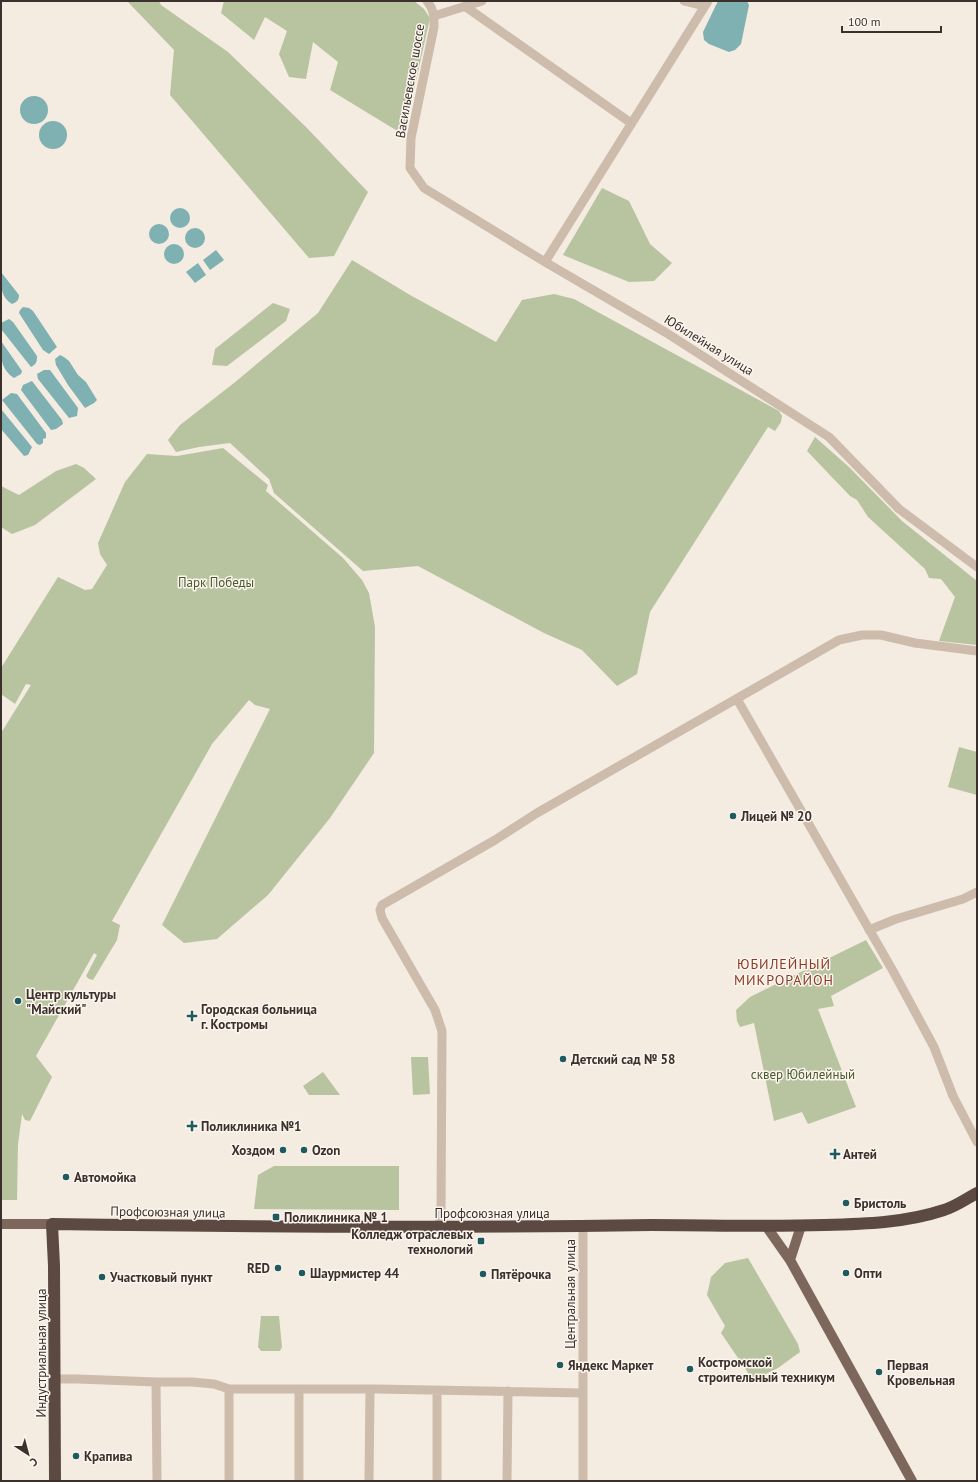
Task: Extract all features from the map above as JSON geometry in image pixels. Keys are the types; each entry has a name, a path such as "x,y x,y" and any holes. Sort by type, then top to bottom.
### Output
{"highway":[{"name":"Профсоюзная улица","path":"52,1224 438,1227 677,1225 800,1226 882,1223 907,1219 947,1210 977,1193"},
{"name":"Индустриальная улица","path":"52,1224 54,1266 55,1481"}],"main road":[{"name":"Профсоюзная улица","path":"1,1224 52,1224"},
{"path":"766,1226 790,1260 912,1481"},
{"path":"790,1260 800,1226"}],"street":[{"name":"Васильевское шоссе","path":"410,168 411,138 434,27 432,7 427,1"},
{"path":"434,16 482,1"},
{"path":"545,262 706,3 684,1"},
{"path":"466,7 632,123"},
{"name":"Юбилейная улица","path":"410,168 424,188 545,262 665,332 829,436 899,509 977,567"},
{"path":"438,1227 441,1215 442,1031 435,1010 382,918 380,910 382,905 495,840 537,813 840,640 862,635 882,635 915,643 977,651"},
{"path":"737,698 934,1047 953,1096 977,1142"},
{"path":"869,930 896,919 963,899 977,892"},
{"name":"Центральная улица","path":"582,1481 583,1226"},
{"path":"55,1379 78,1378 156,1382 192,1382 214,1384 229,1389 370,1389 582,1393"},
{"path":"156,1382 157,1481"},
{"path":"229,1389 229,1481"},
{"path":"299,1389 299,1481"},
{"path":"369,1481 370,1389"},
{"path":"437,1391 437,1481"},
{"path":"507,1481 508,1391"}],"green space":[{"path":"127,1 159,1 161,5 228,52 306,127 368,192 334,256 309,258 170,95 174,50"},
{"path":"224,1 414,1 424,9 430,18 404,135 330,90 338,62 313,42 306,79 289,77 279,54 287,31 265,17 254,40 221,13"},
{"path":"602,188 629,201 650,244 672,263 654,281 629,282 563,255"},
{"path":"352,260 410,295 496,342 522,300 554,294 574,299 779,411 782,416 781,422 775,431 768,427 650,612 637,674 617,686 582,650 544,633 418,566 363,571 274,493 269,479 230,443 176,452 168,440 180,425 234,383 318,313"},
{"path":"273,303 290,309 286,321 227,366 212,365 215,349"},
{"path":"815,437 849,467 902,521 977,581 977,645 939,641 955,597 941,579 929,578 925,569 868,517 857,500 850,496 807,451"},
{"name":"Парк Победы","path":"223,448 268,485 266,491 343,558 362,580 369,593 375,627 374,753 330,818 268,895 217,939 184,943 162,925 270,709 255,705 249,700 212,744 112,921 120,925 117,940 93,980 86,976 97,955 94,953 36,1056 52,1077 30,1121 25,1120 22,1114 18,1144 17,1200 1,1200 1,733 31,685 26,684 15,704 1,694 1,668 58,577 85,590 92,589 107,565 100,554 98,543 125,482 147,454 177,456"},
{"path":"76,464 84,468 96,479 35,525 12,534 1,527 1,486 19,495 56,471"},
{"path":"959,747 977,752 977,795 948,787"},
{"name":"сквер Юбилейный","path":"866,940 883,968 831,996 834,1006 818,1009 856,1107 808,1124 802,1112 774,1121 754,1023 740,1027 737,1021 736,1010 750,997"},
{"path":"411,1057 428,1057 430,1094 413,1095"},
{"path":"323,1072 340,1095 309,1095 303,1086"},
{"path":"274,1166 399,1166 399,1210 254,1209 258,1175"},
{"path":"748,1258 798,1344 800,1352 778,1368 753,1380 721,1333 725,1326 707,1295 711,1277 725,1263"},
{"path":"261,1316 279,1316 282,1347 280,1351 261,1351 258,1347"}],"water":[{"path":"718,1 747,1 749,5 741,44 735,50 729,52 709,44 704,40 703,32"},
{"path":"34,96 44,100 48,110 44,120 34,124 24,120 20,110 24,100"},
{"path":"53,121 63,125 67,135 63,145 53,149 43,145 39,135 43,125"},
{"path":"180,208 187,211 190,218 187,225 180,228 173,225 170,218 173,211"},
{"path":"159,224 166,227 169,234 166,241 159,244 152,241 149,234 152,227"},
{"path":"195,228 202,231 205,238 202,245 195,248 188,245 185,238 188,231"},
{"path":"174,244 181,247 184,254 181,261 174,264 167,261 164,254 167,247"},
{"path":"216,250 224,260 210,270 203,260"},
{"path":"198,263 206,275 195,283 186,272"},
{"path":"1,272 19,295 17,301 12,304 3,294 1,286"},
{"path":"23,307 29,308 33,311 57,347 49,354 43,350 19,313"},
{"path":"9,319 13,322 37,356 36,363 31,367 1,329 1,323"},
{"path":"1,341 22,371 21,374 14,378 6,371 2,362"},
{"path":"60,355 69,361 78,375 86,382 97,400 94,403 85,408 68,385 56,365 55,359"},
{"path":"44,370 50,370 78,408 77,416 69,418 38,379 37,374"},
{"path":"32,381 62,420 63,424 56,429 51,430 21,390 23,385"},
{"path":"11,393 17,394 46,433 46,438 43,439 43,443 40,445 37,444 2,400"},
{"path":"1,409 32,447 28,455 24,456 1,429"}],"place":[{"name":"Лицей № 20","path":"733,816"},
{"name":"Центр культуры \"Майский\"","path":"18,1001"},
{"name":"Городская больница г. Костромы","path":"192,1016"},
{"name":"Детский сад № 58","path":"563,1059"},
{"name":"Поликлиника №1","path":"192,1126"},
{"name":"Хоздом","path":"283,1150"},
{"name":"Ozon","path":"304,1150"},
{"name":"Антей","path":"835,1154"},
{"name":"Автомойка","path":"66,1177"},
{"name":"Бристоль","path":"846,1203"},
{"name":"Поликлиника № 1","path":"276,1217"},
{"name":"Колледж отраслевых технологий","path":"481,1241"},
{"name":"RED","path":"278,1268"},
{"name":"Шаурмистер 44","path":"302,1273"},
{"name":"Опти","path":"846,1273"},
{"name":"Пятёрочка","path":"483,1274"},
{"name":"Участковый пункт","path":"102,1277"},
{"name":"Яндекс Маркет","path":"560,1365"},
{"name":"Костромской строительный техникум","path":"690,1369"},
{"name":"Первая Кровельная","path":"879,1372"},
{"name":"Крапива","path":"76,1456"}],"district":[{"name":"ЮБИЛЕЙНЫЙ МИКРОРАЙОН","path":"784,972"}]}
